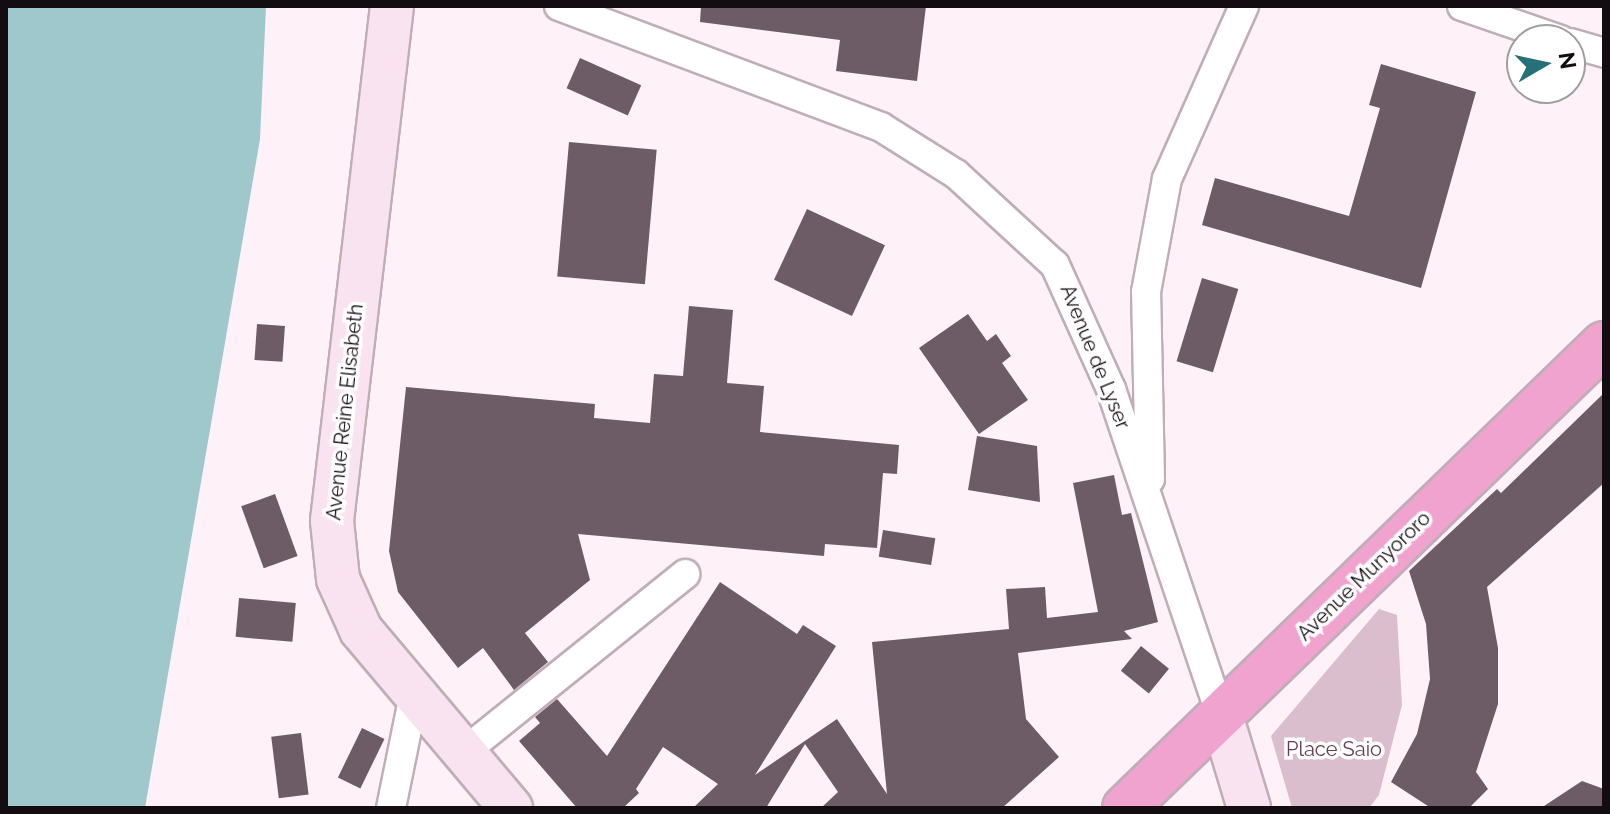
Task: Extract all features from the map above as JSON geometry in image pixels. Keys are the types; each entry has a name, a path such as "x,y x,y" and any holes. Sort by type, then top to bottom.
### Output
{"highway":[{"name":"Avenue Munyororo","path":"1125,808 1604,344"}],"street":[{"name":"Avenue Reine Elisabeth","path":"392,6 332,521 338,579 361,630 415,690 511,808"},
{"name":"Avenue de Lyser","path":"559,6 881,127 956,174 1055,265 1111,389 1221,715"},
{"path":"1151,507 1146,292 1167,179 1244,6"},
{"path":"1462,6 1514,24"},
{"path":"464,752 685,574"},
{"path":"391,808 415,690"},
{"path":"1221,715 1249,808"}],"green space":[{"name":"Place Saio","path":"1379,609 1397,615 1402,705 1379,795 1369,808 1292,808 1271,736"}],"water":[{"path":"6,6 266,6 260,139 145,808 6,808"}],"building":[{"path":"701,6 926,6 917,81 836,71 840,40 700,22"},
{"path":"580,58 641,85 628,115 567,88"},
{"path":"1381,64 1476,92 1421,288 1202,225 1215,178 1349,216 1380,108 1369,105"},
{"path":"569,142 657,150 645,284 557,276"},
{"path":"807,209 885,245 852,316 774,280"},
{"path":"1202,278 1238,289 1213,372 1177,361"},
{"path":"689,306 733,310 727,383 764,386 760,432 899,445 897,474 883,473 877,548 825,544 824,556 578,534 590,580 525,633 548,662 514,690 483,648 458,668 398,592 389,551 406,387 595,404 594,418 650,423 654,374 683,376"},
{"path":"968,314 987,341 996,334 1011,356 1002,363 1028,400 979,434 919,348"},
{"path":"257,324 285,326 282,362 254,360"},
{"path":"1604,393 1604,483 1487,587 1498,648 1498,704 1476,772 1488,789 1469,808 1431,808 1391,782 1417,734 1430,679 1426,624 1409,571 1497,489 1501,493"},
{"path":"977,436 1037,446 1040,502 968,490"},
{"path":"1114,475 1122,515 1131,513 1158,622 1124,631 1132,639 1018,653 1026,719 1059,757 1002,808 821,808 838,792 805,744 766,808 693,808 718,784 663,747 636,789 639,793 623,808 577,808 519,741 540,723 535,717 557,699 607,756 720,582 797,634 803,625 836,646 755,775 837,719 887,794 872,642 1009,629 1006,589 1045,587 1047,618 1098,612 1073,483"},
{"path":"275,494 298,556 264,568 241,506"},
{"path":"883,530 935,538 931,565 879,557"},
{"path":"239,598 296,603 292,642 236,637"},
{"path":"1141,646 1169,669 1149,694 1121,671"},
{"path":"362,728 384,739 360,788 338,777"},
{"path":"301,733 309,795 279,798 271,737"},
{"path":"1582,781 1604,789 1604,808 1541,808"}]}
